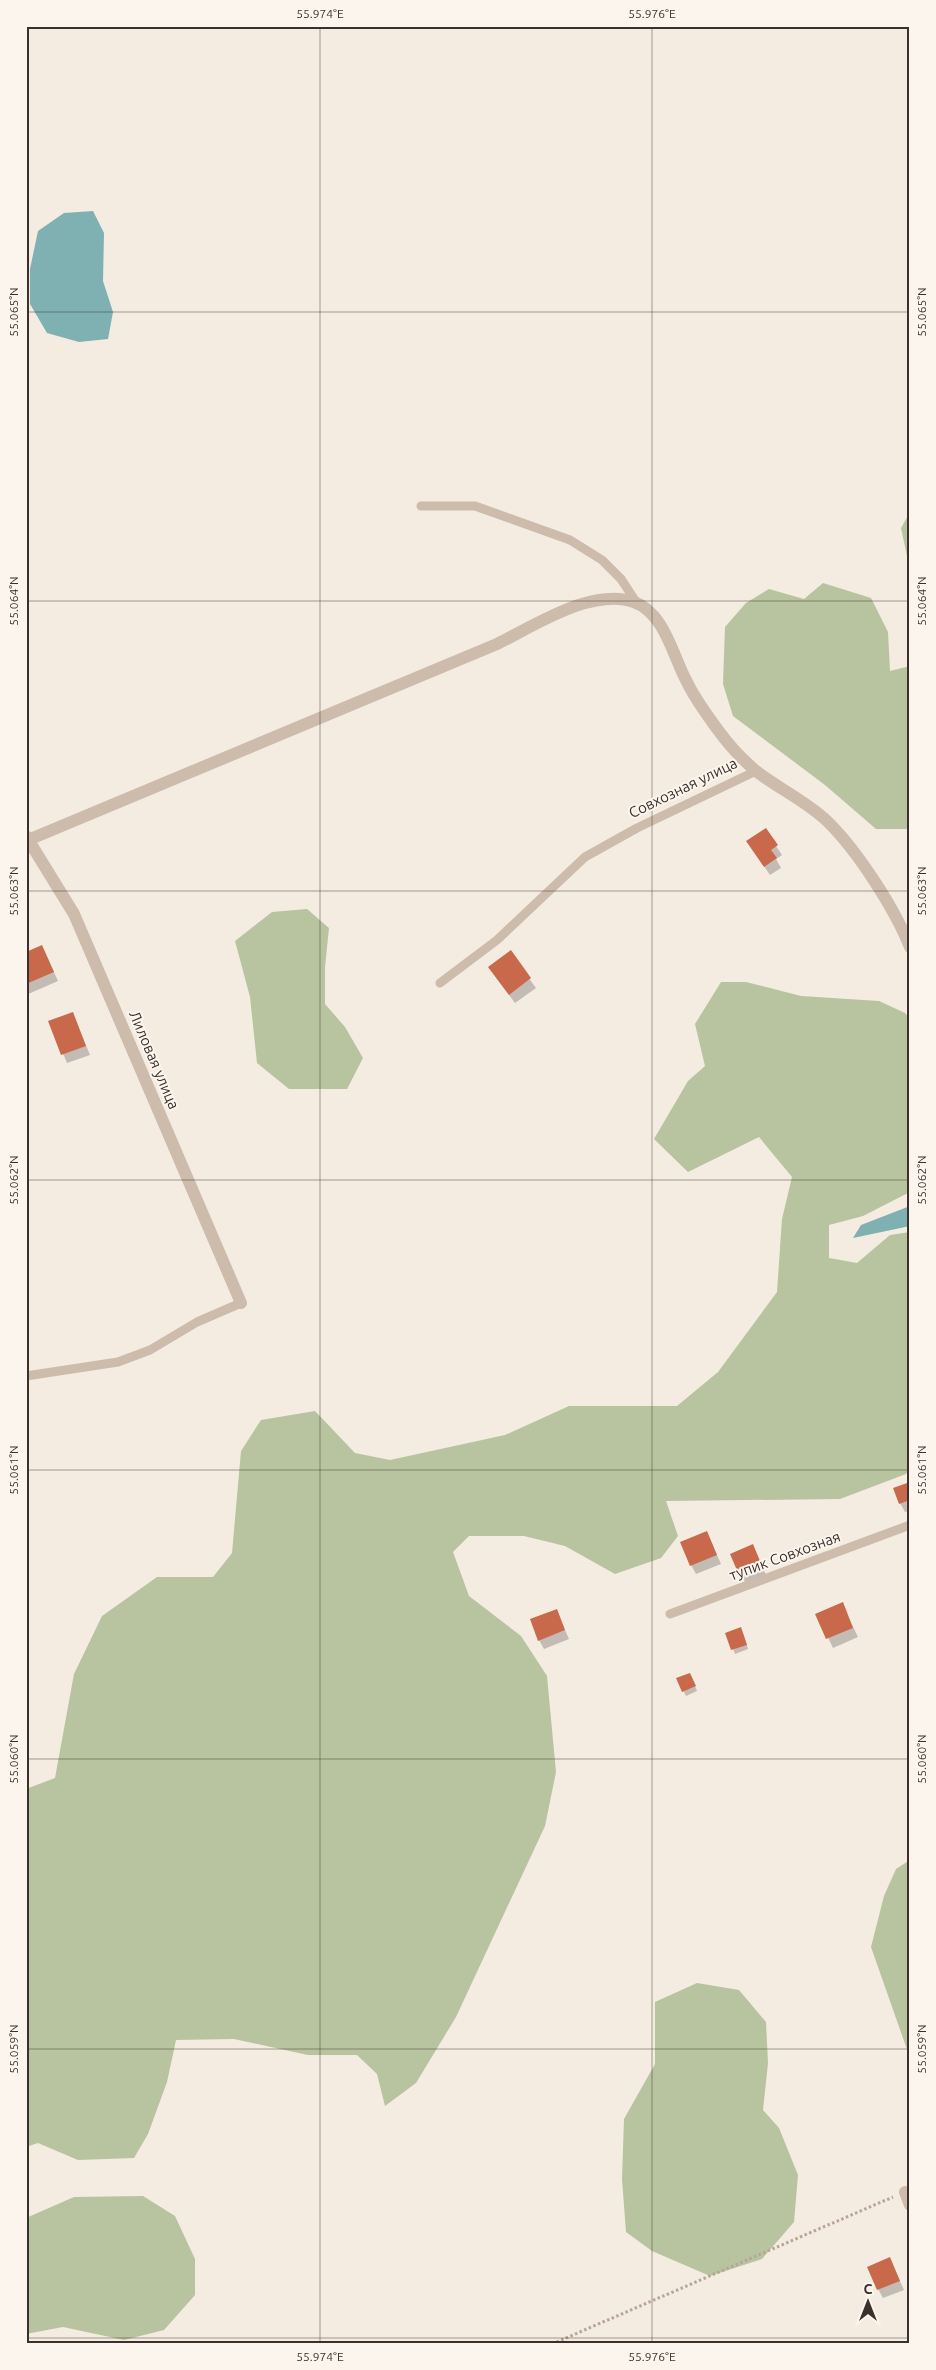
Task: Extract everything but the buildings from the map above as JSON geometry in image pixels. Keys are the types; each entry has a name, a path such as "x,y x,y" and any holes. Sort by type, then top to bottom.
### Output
{"street":[{"path":"27,839 497,644 573,607 604,599 621,598 636,602 647,609 659,624 687,683 719,731 756,771"},
{"name":"Совхозная улица","path":"756,771 801,800 827,822 852,850 886,903 910,947"},
{"name":"Лиловая улица","path":"27,839 74,914 241,1303"},
{"path":"905,2192 910,2205"}],"lane":[{"path":"421,506 475,506 570,540 602,560 621,579 636,602"},
{"name":"Совхозная улица","path":"440,983 497,940 586,857 637,828 756,771"},
{"path":"26,1376 118,1362 150,1350 197,1322 241,1303"},
{"name":"тупик Совхозная","path":"670,1614 910,1525"}],"path":[{"path":"552,2344 905,2192"}],"green space":[{"path":"910,512 910,570 901,528"},
{"path":"823,583 871,598 888,632 890,671 910,666 910,829 876,829 825,785 733,716 723,684 725,627 746,603 769,589 804,599"},
{"path":"307,909 329,928 325,967 325,1004 345,1027 363,1058 347,1089 289,1089 257,1063 250,997 235,941 272,912"},
{"path":"721,982 746,982 801,996 879,1001 905,1013 910,1019 910,1192 863,1216 829,1225 829,1258 857,1263 890,1235 910,1232 910,1469 906,1474 840,1499 666,1501 678,1536 661,1558 615,1574 565,1546 524,1536 469,1536 453,1552 469,1596 521,1636 547,1676 556,1772 545,1826 456,2017 416,2083 385,2106 377,2074 357,2055 308,2055 234,2039 176,2040 167,2082 148,2134 134,2158 78,2160 38,2143 26,2147 26,1789 55,1778 74,1674 102,1616 157,1577 213,1577 232,1553 241,1451 261,1420 315,1411 355,1453 390,1460 505,1435 569,1406 677,1406 718,1372 777,1292 782,1219 792,1177 759,1137 688,1172 654,1139 688,1081 705,1066 695,1024"},
{"path":"910,1860 910,2058 871,1947 884,1896 896,1869"},
{"path":"697,1983 739,1990 766,2022 768,2063 763,2110 779,2128 798,2175 794,2222 762,2259 710,2276 652,2251 626,2232 622,2179 624,2119 655,2064 655,2002"},
{"path":"143,2196 175,2216 195,2259 195,2295 164,2330 124,2340 63,2327 26,2334 26,2218 74,2197"}],"water":[{"path":"93,211 104,233 103,281 113,312 108,339 79,342 47,333 30,304 30,269 38,231 64,213"},
{"path":"910,1206 910,1226 853,1238 861,1225"}]}
